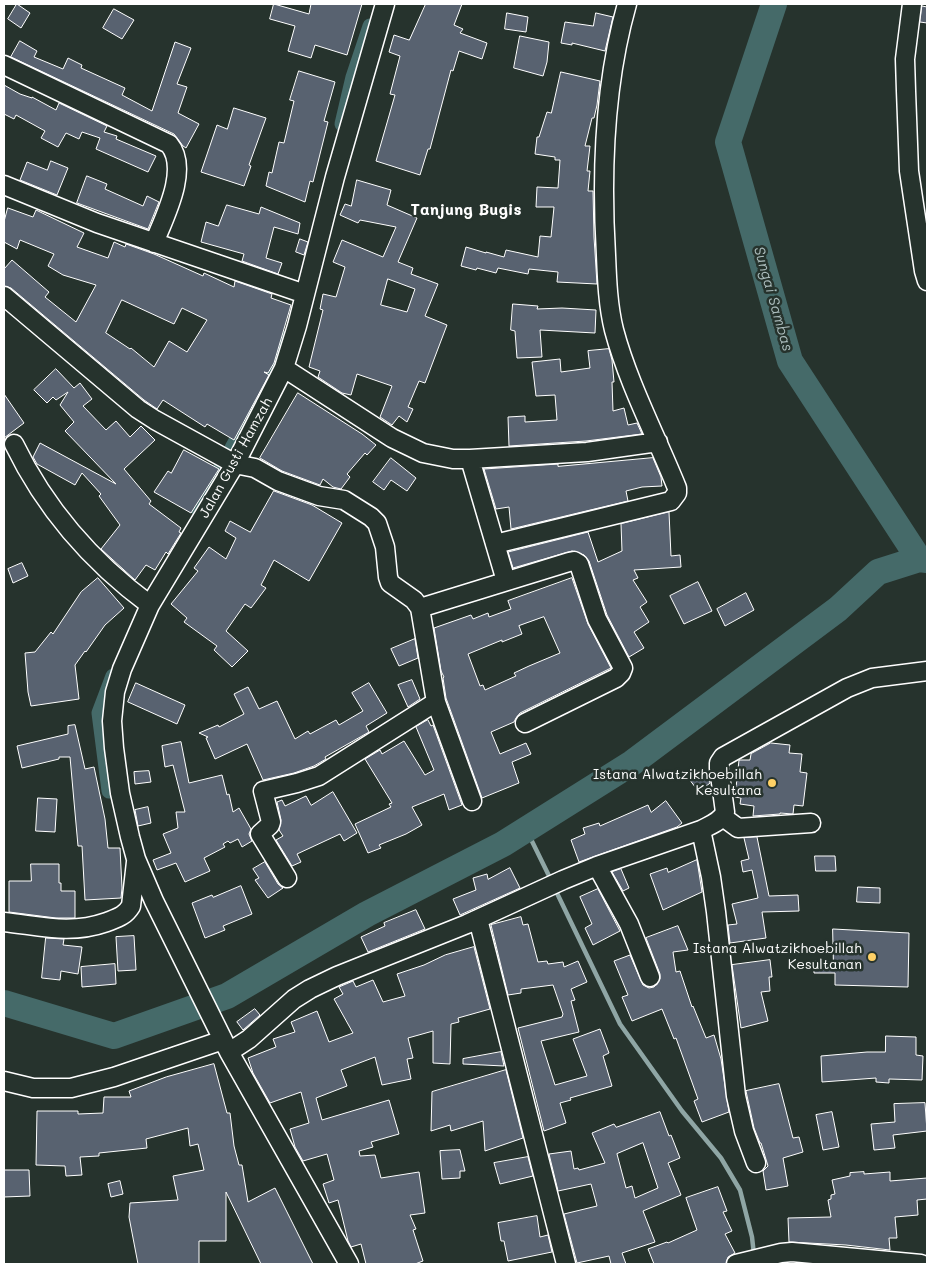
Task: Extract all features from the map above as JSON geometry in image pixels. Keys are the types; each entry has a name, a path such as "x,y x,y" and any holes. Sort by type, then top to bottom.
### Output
{"street":[{"name":"Jalan Gusti Hamzah","path":"349,1264 224,1042 154,901 136,859 120,793 112,721 115,692 122,669 150,605 235,464 284,368 306,294 335,177 385,4"},
{"path":"495,544 672,501 676,497 677,488 631,378 614,330 608,296 603,203 608,117 612,71 626,4"},
{"path":"912,4 905,69 909,171 927,281"},
{"path":"4,65 169,144 176,162 175,185 154,243"},
{"path":"4,185 97,223 306,294"},
{"path":"4,296 138,409 155,420 235,464 255,468 278,481 319,496 344,500 371,517 377,524 385,548 390,583 414,600 420,608 436,702 472,801"},
{"path":"284,368 392,438 423,453 452,459 587,452 658,442"},
{"path":"14,444 26,468 81,544 127,588 150,605"},
{"path":"470,459 506,581"},
{"path":"420,608 569,562 579,564 597,619 623,668 616,678 525,723"},
{"path":"4,1081 33,1088 71,1088 114,1078 224,1042 250,1039 294,1000 310,989 358,966 478,919 597,866 701,830 723,817 726,808 720,768 723,757 847,688 872,678 927,671"},
{"path":"287,878 260,834 270,825 263,790 319,776 436,702"},
{"path":"723,817 738,828 811,823"},
{"path":"701,830 716,912 736,1096 744,1131 756,1163"},
{"path":"4,922 68,930 90,928 122,916 128,912 131,906 136,859"},
{"path":"597,866 630,924 650,977"},
{"path":"478,919 566,1264"},
{"path":"741,1262 781,1253 812,1253 921,1264"}],"building":[{"path":"17,4 30,13 21,28 8,19"},
{"path":"274,4 309,14 311,4 362,4 347,55 315,45 311,58 288,51 295,26 270,19"},
{"path":"426,4 462,4 454,25 463,29 460,33 487,43 482,59 459,51 453,71 451,70 430,149 428,149 420,175 376,161 395,95 390,94 400,56 389,52 394,35 409,40"},
{"path":"922,6 927,7 927,23 920,22"},
{"path":"114,9 134,20 122,39 103,28"},
{"path":"507,13 528,17 526,32 505,29"},
{"path":"596,13 613,17 605,51 572,43 572,45 561,43 565,22 593,26"},
{"path":"520,36 549,42 547,62 543,76 514,68"},
{"path":"20,41 37,51 34,57 63,69 68,58 82,65 81,68 125,88 122,95 152,111 175,42 191,48 177,84 187,87 178,113 199,124 186,148 174,134 11,57"},
{"path":"299,71 335,82 324,121 328,122 313,182 310,181 305,202 266,186 269,172 272,173 279,142 284,143 294,101 290,100"},
{"path":"561,72 600,81 594,118 592,118 585,146 590,146 587,171 590,171 588,191 593,191 597,284 557,282 558,272 529,269 528,274 498,268 496,273 461,266 466,247 504,257 506,250 538,257 540,236 551,237 554,207 536,207 537,187 558,188 560,160 555,160 555,157 535,154 537,137 539,137 547,112 551,113"},
{"path":"4,85 56,110 59,103 107,126 104,132 117,136 116,139 156,156 148,172 96,149 100,138 82,132 79,139 66,133 58,147 41,138 45,131 16,115 14,119 4,114"},
{"path":"234,108 266,118 249,165 251,166 244,186 201,172 217,125 227,129"},
{"path":"51,161 68,168 57,195 20,180 27,162 47,170"},
{"path":"87,176 107,184 105,189 143,206 147,196 159,202 148,229 77,203"},
{"path":"357,180 391,190 387,205 417,218 398,262 413,268 411,274 438,284 425,316 447,325 425,383 419,381 408,407 413,409 407,422 399,416 392,425 380,417 392,386 357,374 351,395 342,393 318,377 320,371 309,367 323,310 320,309 323,294 336,297 345,267 333,262 342,240 383,257 396,227 360,220 358,223 340,215 345,204 351,206","holes":["388,279 415,289 407,312 381,305"]},
{"path":"227,205 259,214 261,207 300,223 298,234 274,227 266,258 282,263 278,274 242,261 244,254 201,242 206,222 218,226"},
{"path":"8,208 33,217 36,210 84,233 77,247 108,258 114,242 125,247 126,244 154,254 203,276 204,273 234,287 235,281 272,294 271,298 291,305 274,363 268,373 264,372 269,375 234,440 207,424 205,427 163,400 157,409 11,288 4,286 4,269 12,260 49,292 45,297 76,322 96,285 63,275 48,266 54,254 20,240 17,249 4,242 4,222","holes":["122,300 174,324 182,308 207,320 187,352 169,341 154,367 131,348 106,333"]},
{"path":"300,239 308,242 304,255 296,252"},
{"path":"513,304 538,306 537,309 596,310 595,333 540,330 542,357 517,358 515,331 511,330"},
{"path":"609,349 614,382 612,382 613,411 624,408 628,425 637,423 642,434 586,441 509,446 508,417 525,416 525,422 557,420 555,395 536,396 532,362 560,359 561,372 590,368 588,351"},
{"path":"56,369 74,388 80,383 92,399 83,406 106,430 116,421 130,437 141,426 155,440 124,469 151,501 149,504 181,528 179,532 181,533 155,570 146,565 135,580 101,549 120,525 99,496 101,494 82,473 75,485 37,464 33,457 40,443 116,484 65,431 74,422 60,405 68,392 56,400 53,397 47,403 34,390"},
{"path":"298,393 376,445 367,455 365,453 347,474 350,477 341,489 333,487 323,479 320,485 282,471 260,458"},
{"path":"4,394 24,423 4,438"},
{"path":"184,450 219,469 191,513 154,492 168,471 171,473"},
{"path":"391,458 416,478 407,491 391,480 384,490 373,482"},
{"path":"653,458 661,477 662,486 642,487 626,491 628,501 511,529 509,507 496,509 484,469 558,464 558,466"},
{"path":"274,491 312,505 342,523 309,581 274,560 261,585 266,588 251,608 245,604 226,631 248,651 232,667 214,650 217,646 184,622 187,618 171,604 198,571 194,568 209,547 226,559 236,538 225,531 230,521 250,532"},
{"path":"669,512 671,556 680,555 681,567 634,570 638,578 633,580 647,602 640,607 649,622 634,632 644,648 629,657 607,615 589,561 584,555 572,551 513,568 508,552 588,532 598,562 622,551 621,524"},
{"path":"22,563 28,576 13,583 8,569"},
{"path":"98,578 124,608 105,625 75,665 79,699 31,706 25,653 35,652 51,632 53,634 81,592"},
{"path":"572,578 588,624 611,668 520,713 514,722 491,732 500,754 526,743 531,754 512,762 519,783 482,798 446,698 444,677 441,671 434,628 471,615 473,619 488,613 489,617 511,609 508,601","holes":["544,617 560,653 514,673 516,676 485,690 483,685 480,686 468,654 522,634 519,626"]},
{"path":"698,582 712,611 684,624 670,596"},
{"path":"746,593 754,610 725,626 717,609"},
{"path":"415,639 418,658 399,666 391,649"},
{"path":"412,680 420,699 408,707 398,685"},
{"path":"136,683 185,705 177,724 128,702"},
{"path":"369,683 387,713 366,726 369,732 325,757 326,759 314,766 294,773 263,780 247,744 215,759 206,738 208,737 199,733 218,725 219,727 244,714 234,694 248,687 259,709 277,701 295,739 308,731 310,734 336,720 339,725 363,711 352,693"},
{"path":"428,720 431,726 433,725 462,805 449,810 444,794 412,807 422,825 379,845 381,848 368,853 355,824 391,807 389,804 392,803 365,759 380,750 382,754 404,741 425,775 434,770 416,727"},
{"path":"75,725 85,769 94,767 105,819 108,848 120,848 121,898 85,900 82,846 78,846 70,757 59,757 59,759 22,768 17,746 68,734 68,726"},
{"path":"181,742 189,783 222,775 233,812 239,808 251,829 249,834 252,841 242,847 238,839 223,844 225,847 204,858 210,871 185,882 176,863 157,870 153,860 171,853 163,834 178,828 176,812 185,812 173,765 165,767 162,746"},
{"path":"771,743 790,745 789,753 802,754 800,772 807,773 803,806 794,805 793,814 780,813 753,816 754,806 740,804 741,798 735,797 739,760 750,760 751,754"},
{"path":"703,768 709,777 710,783 699,792 689,779"},
{"path":"149,771 151,782 135,784 134,772"},
{"path":"333,792 357,833 344,841 340,834 297,854 301,862 292,866 276,840 283,836 279,830 281,820 277,802 282,800 285,806 306,796 311,805"},
{"path":"38,798 57,799 55,832 36,831"},
{"path":"666,801 682,823 677,827 579,862 571,840 585,834 583,828 599,823 600,826 648,805 651,812"},
{"path":"148,807 151,823 138,826 135,810"},
{"path":"757,837 769,896 798,895 799,911 762,912 766,938 730,943 728,925 737,924 732,904 758,898 752,870 743,872 741,861 749,859 744,838"},
{"path":"815,856 835,856 836,871 816,871"},
{"path":"697,860 702,892 663,910 650,874 667,868 668,872"},
{"path":"265,862 278,884 283,888 268,898 255,880 259,878 253,869"},
{"path":"31,864 59,864 61,891 75,891 75,918 56,918 9,912 9,881 31,881"},
{"path":"510,868 520,888 460,915 453,899 476,890 473,878 487,874 488,879"},
{"path":"621,869 629,888 623,891 612,872"},
{"path":"241,886 252,914 223,926 225,930 205,938 192,903"},
{"path":"858,887 880,888 880,903 857,902"},
{"path":"598,889 620,931 593,945 585,928 592,924 580,897"},
{"path":"416,910 425,929 368,952 361,937 385,926 384,923"},
{"path":"521,917 523,925 528,924 538,962 547,961 548,964 563,962 564,967 578,961 587,982 571,989 575,1000 571,1001 579,1032 541,1041 555,1085 587,1076 573,1039 600,1029 609,1053 603,1056 612,1086 570,1098 571,1100 560,1103 566,1123 544,1131 518,1028 562,1017 563,1014 553,985 521,989 521,993 508,995 491,925"},
{"path":"678,926 688,950 673,952 676,972 680,971 692,1007 706,1038 714,1035 721,1059 729,1112 702,1122 694,1101 698,1099 676,1038 674,1039 662,1009 632,1021 622,997 628,995 614,961 630,955 643,985 649,988 654,987 660,979 660,974 646,938"},
{"path":"833,929 909,933 908,987 835,985 835,973 814,973 814,961 833,962"},
{"path":"134,936 136,970 118,971 116,937"},
{"path":"46,938 64,939 63,945 82,947 78,974 61,971 60,980 42,978"},
{"path":"474,947 490,1009 458,1018 459,1022 451,1024 450,1064 433,1063 433,1031 408,1038 413,1058 407,1059 411,1079 382,1085 375,1057 341,1070 347,1086 316,1098 322,1120 389,1100 399,1134 371,1142 373,1147 359,1151 360,1156 375,1155 381,1178 419,1172 425,1213 410,1215 416,1229 413,1230 423,1261 415,1264 366,1264 361,1244 351,1247 348,1241 338,1200 329,1203 323,1184 334,1180 327,1154 303,1161 295,1147 290,1129 309,1123 301,1092 270,1103 253,1073 248,1058 276,1047 273,1039 295,1032 291,1022 317,1011 329,1042 353,1033 334,999 343,994 339,987 353,981 356,987 373,980 383,1002 405,996 397,974 424,965 445,955"},
{"path":"770,960 772,977 769,977 770,991 761,992 768,1021 741,1028 732,965"},
{"path":"115,964 116,984 82,987 81,967"},
{"path":"255,1009 260,1015 243,1030 237,1022"},
{"path":"886,1036 916,1037 916,1055 923,1056 922,1080 889,1079 889,1083 876,1082 876,1078 822,1082 821,1056 885,1052"},
{"path":"501,1052 504,1066 463,1064 463,1059"},
{"path":"214,1064 227,1113 230,1113 234,1146 239,1165 242,1165 248,1202 275,1188 313,1264 261,1264 226,1192 226,1241 199,1241 199,1264 138,1264 129,1217 130,1203 178,1200 173,1176 204,1170 198,1144 190,1146 188,1128 146,1139 147,1148 99,1153 99,1156 80,1157 82,1175 66,1176 65,1166 36,1165 37,1111 78,1111 78,1114 103,1113 104,1097 131,1097 129,1091 166,1077"},
{"path":"506,1070 523,1138 485,1151 483,1121 451,1131 450,1125 431,1131 432,1092"},
{"path":"779,1084 793,1138 799,1137 803,1152 783,1158 788,1186 766,1190 763,1171 768,1166 754,1128 746,1091"},
{"path":"925,1103 927,1131 893,1135 895,1148 874,1150 871,1124 895,1122 894,1104"},
{"path":"660,1112 680,1158 668,1163 681,1195 643,1211 655,1242 622,1253 626,1264 611,1264 609,1256 577,1263 564,1214 597,1206 591,1184 558,1191 549,1154 571,1151 574,1169 578,1168 579,1170 605,1163 592,1133 614,1124 616,1127","holes":["643,1143 658,1188 635,1198 632,1186 626,1188 617,1154"]},
{"path":"832,1112 839,1147 823,1150 816,1115"},
{"path":"460,1150 465,1171 460,1171 460,1178 442,1179 440,1151"},
{"path":"528,1157 533,1176 500,1184 494,1163"},
{"path":"4,1170 29,1170 30,1196 4,1197"},
{"path":"864,1172 864,1174 890,1172 890,1181 927,1178 927,1199 917,1200 918,1215 895,1217 897,1238 889,1238 890,1250 846,1245 789,1242 788,1218 831,1217 828,1200 831,1199 831,1195 835,1194 832,1180 850,1176 850,1173"},
{"path":"120,1181 123,1194 111,1197 108,1184"},
{"path":"718,1187 727,1211 723,1212 732,1231 725,1234 735,1253 728,1257 726,1264 654,1264 648,1249 668,1243 697,1230 686,1198"},
{"path":"537,1216 540,1237 548,1235 552,1252 508,1261 504,1241 501,1241 498,1223"}],"waterway":[{"name":"Sungai Sambas","path":"774,4 728,142 790,361 919,559 927,560"},
{"path":"342,124 353,77 370,26"},
{"path":"232,448 287,338"},
{"path":"198,509 220,469"},
{"path":"4,1003 114,1036 227,996 367,914 503,844 632,763 838,609 878,572 919,559"},
{"path":"109,791 99,713 113,676"},
{"path":"526,829 552,882"},
{"path":"555,889 620,1024 682,1111 721,1158 740,1190 752,1237 754,1255"}],"place":[{"name":"Istana Alwatzikhoebillah Kesultana","path":"772,783"},
{"name":"Istana Alwatzikhoebillah Kesultanan","path":"872,957"}],"district":[{"name":"Tanjung Bugis","path":"466,210"}]}
